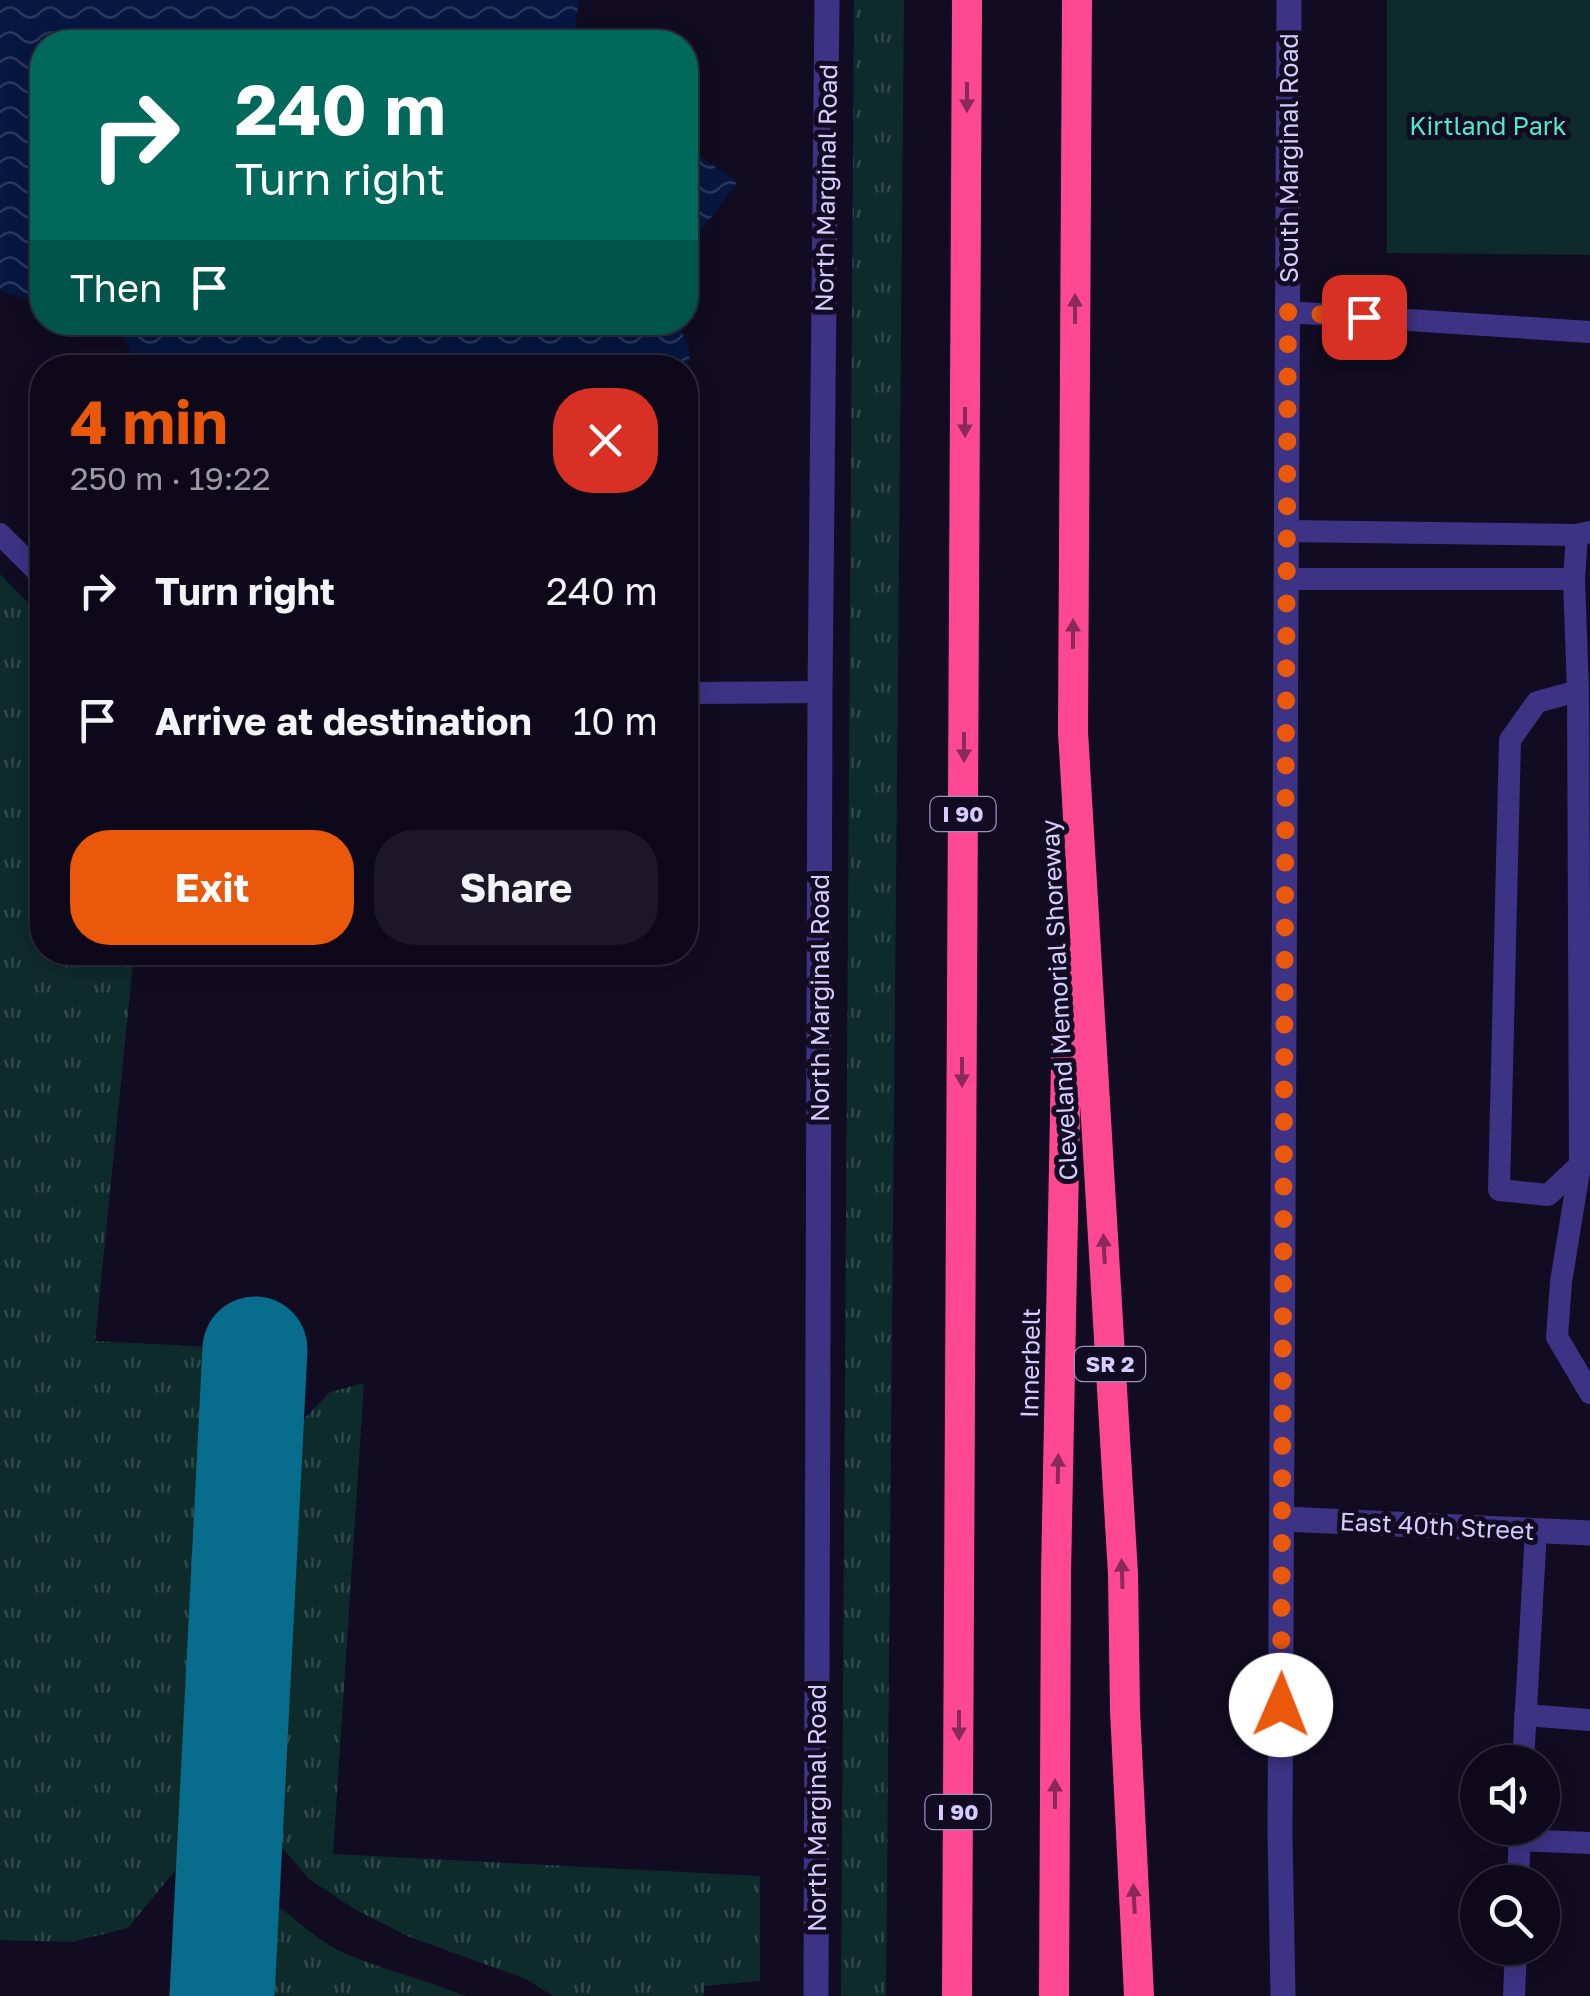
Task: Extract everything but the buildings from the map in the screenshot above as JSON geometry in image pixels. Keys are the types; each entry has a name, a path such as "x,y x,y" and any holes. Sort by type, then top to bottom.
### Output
{"highway":[{"name":"I 90","path":"958,1996 967,0"},
{"name":"Cleveland Memorial Shoreway","path":"1077,0 1073,732 1123,1574 1125,1710 1139,1996"},
{"name":"Innerbelt","path":"1054,1996 1056,1575 1073,732"}],"street":[{"name":"North Marginal Road","path":"816,1996 820,692 828,0"},
{"name":"South Marginal Road","path":"1283,1996 1280,1834 1290,0"},
{"name":"East 40th Street","path":"1284,1519 1590,1533"}],"lane":[{"path":"1288,312 1590,332"},
{"path":"1286,530 1584,533 1574,579 1585,1111 1557,1337 1590,1393"},
{"path":"0,534 30,564"},
{"path":"1287,579 1574,579"},
{"path":"1578,691 1537,702 1510,740 1499,1190 1548,1196 1580,1166"},
{"path":"698,694 820,692"},
{"path":"1524,1745 1536,1530"},
{"path":"1525,1716 1590,1720"},
{"path":"1560,1840 1590,1844"},
{"path":"1514,1996 1515,1965"}],"green space":[{"path":"854,0 904,0 886,1996 841,1996"},
{"name":"Kirtland Park","path":"1387,0 1590,0 1590,255 1387,253"},
{"path":"0,574 30,605 30,965 133,965 95,1341 212,1347 177,1868 128,1928 72,1942 0,1940"},
{"path":"364,1383 333,1854 760,1876 760,1981 704,1986 704,1996 553,1996 526,1979 410,1937 356,1910 309,1879 260,1822 280,1444 330,1392"},
{"path":"254,1890 338,1950 465,1996 247,1996"}],"water":[{"path":"0,0 579,0 575,30 30,30 30,301 0,290"},
{"path":"698,155 737,182 698,235"},
{"path":"121,335 683,335 690,352 690,355 133,355"}],"taxiway":[{"path":"222,1996 255,1349"}],"route":[{"path":"1281,1705 1288,312 1364,317"}]}
